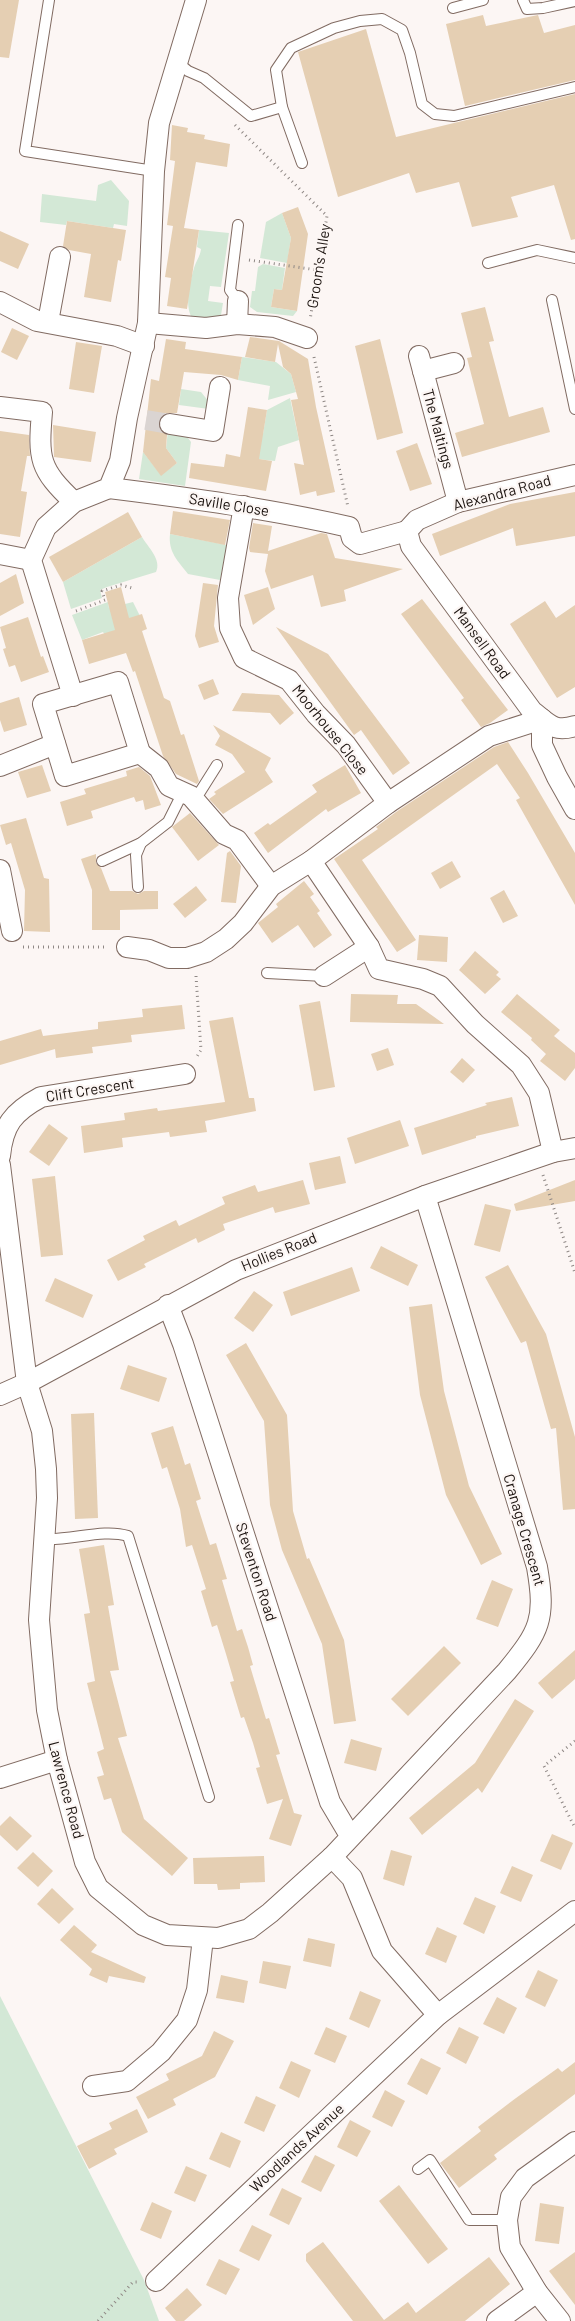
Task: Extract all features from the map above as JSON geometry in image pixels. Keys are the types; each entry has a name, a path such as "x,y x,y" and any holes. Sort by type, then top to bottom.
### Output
{"street":[{"path":"109,488 137,419 148,324 154,171 159,123 191,5"},
{"path":"43,321 60,257"},
{"path":"236,324 238,301"},
{"path":"0,302 43,321 117,336 144,346"},
{"path":"148,324 206,328 236,324 275,327 307,338"},
{"name":"The Maltings","path":"454,363 421,363 458,502"},
{"path":"170,424 213,431 220,387"},
{"path":"0,407 42,412 42,460 52,481 74,502"},
{"name":"Alexandra Road","path":"407,532 417,520 458,502 575,475"},
{"name":"Saville Close","path":"31,560 46,527 74,502 109,488 244,506 349,527"},
{"name":"Moorhouse Close","path":"244,506 228,598 230,628 244,658 289,680 316,714 346,745 388,802"},
{"path":"349,527 352,538 360,544 407,532"},
{"name":"Mansell Road","path":"407,532 411,546 532,711 546,723"},
{"path":"0,554 31,560 73,696"},
{"path":"140,753 65,776 43,704 118,682 140,753 158,768 169,786 188,796 224,834 237,840 271,886"},
{"path":"546,723 542,745 557,778 575,809"},
{"path":"127,947 149,950 169,958 206,952 226,939 243,923 271,886 310,861 388,802 489,736 546,723 569,728 575,726"},
{"path":"0,766 55,744"},
{"path":"310,861 369,947 379,969 423,979 440,986 475,1024 521,1065 538,1093 545,1155"},
{"path":"0,870 16,939"},
{"path":"324,976 369,947"},
{"name":"Clift Crescent","path":"0,1156 2,1137 14,1115 26,1105 41,1097 185,1074"},
{"name":"Hollies Road","path":"0,1395 27,1383 168,1305 236,1270 425,1196 545,1155 575,1148"},
{"path":"0,1165 27,1383"},
{"name":"Cranage Crescent","path":"352,1834 507,1671 527,1646 539,1622 542,1598 537,1567 425,1196"},
{"name":"Steventon Road","path":"168,1305 184,1344 330,1802 346,1829 352,1834"},
{"name":"Lawrence Road","path":"27,1383 42,1431 47,1498 39,1620 47,1710 57,1760 85,1862 98,1888 142,1925 167,1936 218,1938 249,1928 270,1913 332,1857 352,1834"},
{"path":"0,1778 57,1760"},
{"path":"332,1857 352,1878 382,1951 438,2015"},
{"name":"Woodlands Avenue","path":"156,2282 438,2015 575,1911"},
{"path":"93,2086 127,2081 161,2052 187,2020 197,1990 202,1938"},
{"path":"560,2321 537,2292 510,2247 507,2220 511,2197 525,2178 575,2142"},
{"path":"497,2321 537,2292"}],"lane":[{"path":"49,0 25,151 154,171"},
{"path":"453,8 483,0"},
{"path":"523,0 527,9 544,8 575,1"},
{"path":"302,163 282,107 276,70 292,48 334,28 360,20 382,19 402,30 410,53 422,104 435,114 454,116 575,87"},
{"path":"177,62 188,71 204,78 251,116 282,107"},
{"path":"238,225 230,290 238,301"},
{"path":"488,263 537,250 575,258"},
{"path":"552,300 570,365 575,409"},
{"path":"102,861 141,843 168,822 188,796 200,792 217,765"},
{"path":"138,887 136,855 141,843"},
{"path":"267,973 324,976"},
{"path":"44,1539 61,1540 118,1533 128,1536 209,1797"},
{"path":"418,2169 430,2160 469,2220 507,2220"}],"path":[{"name":"Groom's Alley","path":"234,125 327,216 307,338 316,364 350,513 349,527"},
{"path":"234,258 318,270"},
{"path":"76,611 105,600 102,591 121,585 132,588"},
{"path":"16,939 127,947"},
{"path":"185,1074 201,1050 194,955"},
{"path":"545,1155 575,1273"},
{"path":"575,1741 544,1766 575,1828"},
{"path":"98,2321 132,2282 156,2282"}],"green space":[{"path":"111,180 129,201 127,226 114,224 113,228 67,221 66,225 40,222 42,194 96,201 98,185"},
{"path":"282,213 291,238 287,263 260,258 266,222"},
{"path":"199,230 229,233 221,287 210,286 208,301 223,303 221,315 217,320 192,318 188,307 188,293 201,249 197,247"},
{"path":"263,264 285,268 282,290 274,289 271,307 297,311 293,316 257,312 250,307 252,291 255,291 258,267"},
{"path":"242,357 276,362 291,374 296,392 268,400 270,386 238,380"},
{"path":"181,389 201,392 210,403 209,409 179,405"},
{"path":"290,398 299,440 278,447 275,461 257,459 247,432 263,434 267,410"},
{"path":"168,431 185,434 191,442 185,486 139,479 143,452 161,475 177,463 166,448"},
{"path":"170,534 227,545 220,580 188,574 172,551"},
{"path":"142,537 156,558 156,572 100,590 102,598 71,609 63,582"},
{"path":"108,602 109,608 133,602 145,626 105,635 103,632 82,640 72,615"},
{"path":"0,1996 144,2280 159,2321 0,2321"}],"building":[{"path":"0,0 19,0 9,58 0,57"},
{"path":"483,15 486,26 538,15 544,33 575,25 575,80 465,106 446,24"},
{"path":"366,29 396,137 575,94 575,239 571,240 554,185 511,197 518,217 472,227 459,182 416,193 409,173 338,197 298,52"},
{"path":"172,125 188,128 187,132 205,135 204,139 230,144 227,167 196,162 184,228 199,230 187,309 167,306 171,278 165,277 173,226 167,225 175,161 170,160"},
{"path":"298,207 308,234 297,311 271,307 274,289 282,290 291,238 282,213"},
{"path":"67,221 126,230 121,261 118,260 111,302 84,297 91,254 69,250 63,246"},
{"path":"0,231 29,244 18,269 0,261"},
{"path":"485,307 494,341 489,342 509,417 543,407 550,432 462,457 455,433 484,424 467,358 472,357 461,313"},
{"path":"12,328 29,336 17,360 1,352"},
{"path":"250,337 279,341 308,359 316,407 335,492 317,496 316,491 300,495 294,463 304,465 291,400 298,399 291,374 283,367 278,344 275,362 245,357"},
{"path":"166,339 186,342 185,349 242,357 238,380 221,375 184,372 177,413 165,413 158,422 159,429 167,435 166,448 177,463 161,476 143,452 151,379 159,381"},
{"path":"380,339 403,433 377,440 355,346"},
{"path":"76,342 102,346 94,393 69,389"},
{"path":"248,407 267,410 259,459 272,461 266,491 189,478 191,463 224,467 226,454 240,457"},
{"path":"53,425 96,432 91,462 54,457"},
{"path":"0,431 29,435 30,456 27,456 21,491 27,492 20,537 0,534"},
{"path":"417,443 432,484 410,491 396,451"},
{"path":"575,492 575,536 516,546 513,528 440,556 432,534 510,504"},
{"path":"173,511 230,520 225,545 170,534"},
{"path":"128,512 142,537 63,582 49,557"},
{"path":"253,523 272,526 268,551 321,533 327,534 335,558 403,569 344,590 346,601 321,607 313,575 271,589 265,571 268,554 250,552"},
{"path":"16,574 24,603 0,616 0,583"},
{"path":"203,583 218,585 214,626 219,642 199,648 195,636"},
{"path":"121,587 129,618 142,614 147,629 142,631 164,698 170,701 181,735 184,734 199,781 197,784 176,774 163,756 135,671 133,672 126,653 89,664 82,640 115,630 105,592"},
{"path":"268,587 275,609 253,625 244,595"},
{"path":"422,599 508,710 490,723 481,727 461,700 464,698 401,614"},
{"path":"545,601 556,618 575,605 575,687 557,698 510,624"},
{"path":"28,617 41,657 43,656 49,672 21,682 15,665 9,667 3,649 6,648 0,627"},
{"path":"276,627 328,654 410,763 393,775 361,730 354,735"},
{"path":"213,679 219,694 204,700 198,685"},
{"path":"242,693 279,695 294,713 280,725 270,713 232,711"},
{"path":"19,697 27,725 4,732 0,720 0,703"},
{"path":"213,725 271,758 265,770 273,782 223,814 209,799 216,794 214,792 245,772 232,754 215,745 220,736"},
{"path":"508,742 575,853 575,905 516,800 520,798 497,764 362,860 416,940 397,952 334,859 378,829 376,827 396,812 494,747"},
{"path":"42,765 51,791 27,798 18,772"},
{"path":"345,765 361,793 328,812 326,809 268,853 254,833 268,823 270,825 317,792 312,785"},
{"path":"139,767 150,776 161,805 145,810 143,800 136,802 134,797 91,811 93,818 67,826 60,802 86,794 84,789 127,776 126,771"},
{"path":"190,813 219,845 198,861 172,827"},
{"path":"26,818 44,878 49,879 50,932 24,931 25,890 11,843 6,845 0,825"},
{"path":"230,851 241,866 236,903 221,902 227,853"},
{"path":"96,854 96,863 101,868 110,891 132,891 138,894 144,891 158,891 158,909 120,910 120,930 92,930 92,890 81,859"},
{"path":"452,861 461,877 440,889 431,873"},
{"path":"304,881 314,894 310,897 320,911 317,913 332,935 314,948 298,925 272,943 258,923 278,907 276,904"},
{"path":"196,886 207,900 185,918 173,904"},
{"path":"504,890 518,916 503,923 490,898"},
{"path":"419,935 448,937 447,962 417,960"},
{"path":"475,951 499,972 496,975 501,979 485,994 459,970"},
{"path":"351,994 398,995 397,1004 416,1004 444,1024 350,1022"},
{"path":"517,994 560,1030 554,1036 575,1053 575,1068 565,1081 540,1061 546,1054 531,1040 532,1038 501,1012"},
{"path":"320,1001 335,1087 314,1091 299,1005"},
{"path":"182,1005 185,1029 131,1035 132,1042 92,1047 93,1053 56,1058 55,1049 0,1065 0,1041 41,1029 43,1036 98,1029 98,1022 143,1017 142,1009"},
{"path":"233,1017 249,1098 254,1098 256,1111 205,1121 207,1132 170,1137 169,1132 122,1138 123,1147 84,1153 81,1126 125,1120 124,1113 157,1108 158,1111 225,1102 209,1021"},
{"path":"388,1048 394,1065 377,1071 371,1054"},
{"path":"462,1058 475,1070 463,1083 450,1072"},
{"path":"512,1097 519,1126 476,1136 476,1138 422,1155 414,1128 487,1105 485,1103"},
{"path":"400,1120 409,1146 355,1164 347,1138"},
{"path":"49,1124 68,1138 49,1166 29,1152"},
{"path":"340,1156 346,1183 315,1190 309,1163"},
{"path":"55,1176 63,1255 41,1257 32,1179"},
{"path":"303,1180 310,1204 275,1213 273,1207 223,1224 225,1230 198,1243 196,1238 144,1264 146,1267 118,1281 107,1260 145,1240 143,1236 176,1220 179,1226 225,1204 222,1197 255,1185 258,1192"},
{"path":"575,1180 575,1201 516,1211 514,1204"},
{"path":"485,1204 511,1210 500,1252 474,1245"},
{"path":"381,1246 418,1265 408,1286 370,1268"},
{"path":"508,1265 546,1334 575,1437 575,1509 563,1510 556,1428 551,1429 526,1341 521,1343 485,1277"},
{"path":"352,1267 360,1291 291,1316 283,1292"},
{"path":"55,1278 93,1295 83,1318 45,1301"},
{"path":"254,1291 273,1305 253,1332 234,1318"},
{"path":"432,1304 444,1391 469,1486 502,1554 481,1565 446,1495 420,1395 409,1307"},
{"path":"246,1343 287,1415 293,1511 307,1559 309,1558 344,1640 356,1721 334,1724 322,1644 282,1550 270,1505 264,1421 226,1355"},
{"path":"128,1365 167,1378 159,1402 120,1389"},
{"path":"94,1413 98,1518 75,1519 71,1414"},
{"path":"173,1426 185,1465 190,1463 201,1499 196,1501 210,1545 216,1543 227,1579 222,1580 237,1631 242,1629 248,1647 253,1665 250,1666 266,1719 269,1718 280,1754 276,1755 294,1813 302,1815 291,1846 269,1839 283,1799 267,1804 256,1768 260,1767 253,1743 244,1717 241,1718 230,1682 234,1681 226,1654 217,1625 212,1627 201,1591 206,1589 192,1545 186,1547 180,1509 167,1467 162,1469 151,1433"},
{"path":"104,1545 114,1605 108,1606 119,1670 110,1671 127,1736 118,1738 144,1819 188,1858 172,1876 122,1832 111,1798 104,1800 97,1777 104,1775 97,1752 104,1749 87,1683 95,1681 84,1614 90,1613 79,1549"},
{"path":"492,1580 513,1589 498,1627 476,1619"},
{"path":"444,1646 461,1663 408,1716 391,1699"},
{"path":"575,1650 575,1679 552,1699 538,1683"},
{"path":"515,1699 534,1711 482,1793 478,1788 422,1835 409,1818 475,1763"},
{"path":"351,1739 382,1748 376,1771 344,1763"},
{"path":"10,1816 32,1836 17,1851 0,1835 0,1826"},
{"path":"552,1834 573,1843 561,1870 540,1861"},
{"path":"391,1850 412,1856 404,1886 383,1879"},
{"path":"33,1852 53,1871 38,1887 17,1868"},
{"path":"264,1856 265,1882 240,1883 240,1889 218,1890 217,1884 194,1884 193,1858"},
{"path":"512,1866 533,1875 521,1902 500,1893"},
{"path":"52,1888 74,1909 59,1924 37,1904"},
{"path":"475,1897 496,1906 484,1934 463,1924"},
{"path":"74,1925 97,1945 91,1952 146,1977 144,1983 109,1976 107,1983 89,1975 92,1969 60,1940"},
{"path":"437,1927 457,1936 446,1963 425,1954"},
{"path":"308,1938 335,1944 331,1967 303,1961"},
{"path":"263,1961 291,1966 286,1989 259,1983"},
{"path":"538,1970 558,1980 545,2007 525,1997"},
{"path":"221,1975 248,1981 244,2003 216,1998"},
{"path":"360,1991 381,2000 369,2028 349,2019"},
{"path":"497,1997 517,2008 504,2034 483,2024"},
{"path":"326,2027 347,2036 335,2063 314,2054"},
{"path":"459,2027 479,2037 466,2064 446,2053"},
{"path":"214,2031 234,2041 215,2077 173,2099 176,2105 148,2119 136,2097 169,2080 166,2074 202,2056"},
{"path":"421,2058 441,2068 427,2095 407,2084"},
{"path":"291,2061 311,2070 299,2098 279,2088"},
{"path":"575,2062 575,2094 494,2155 497,2159 459,2188 440,2163 481,2131 478,2127 516,2098 558,2068 562,2072"},
{"path":"385,2090 405,2101 392,2127 372,2117"},
{"path":"256,2096 276,2105 264,2132 244,2123"},
{"path":"137,2109 148,2132 114,2149 117,2154 89,2169 77,2146 112,2129 109,2123"},
{"path":"350,2120 371,2131 357,2157 337,2147"},
{"path":"221,2132 241,2141 230,2168 209,2159"},
{"path":"315,2155 335,2165 321,2192 301,2182"},
{"path":"186,2166 207,2175 195,2202 174,2193"},
{"path":"399,2185 448,2249 428,2264 379,2201"},
{"path":"282,2188 302,2198 289,2225 269,2215"},
{"path":"152,2202 172,2211 161,2239 140,2230"},
{"path":"540,2203 564,2207 559,2244 535,2241"},
{"path":"252,2225 272,2235 259,2261 239,2251"},
{"path":"323,2242 384,2320 408,2302 416,2313 489,2257 510,2284 465,2321 353,2321 306,2261 306,2254"},
{"path":"575,2252 575,2305 549,2271"},
{"path":"219,2259 240,2269 226,2295 206,2285"},
{"path":"187,2288 202,2305 184,2321 176,2321 165,2308"}],"tunnel":[{"path":"146,420 170,424"}]}
